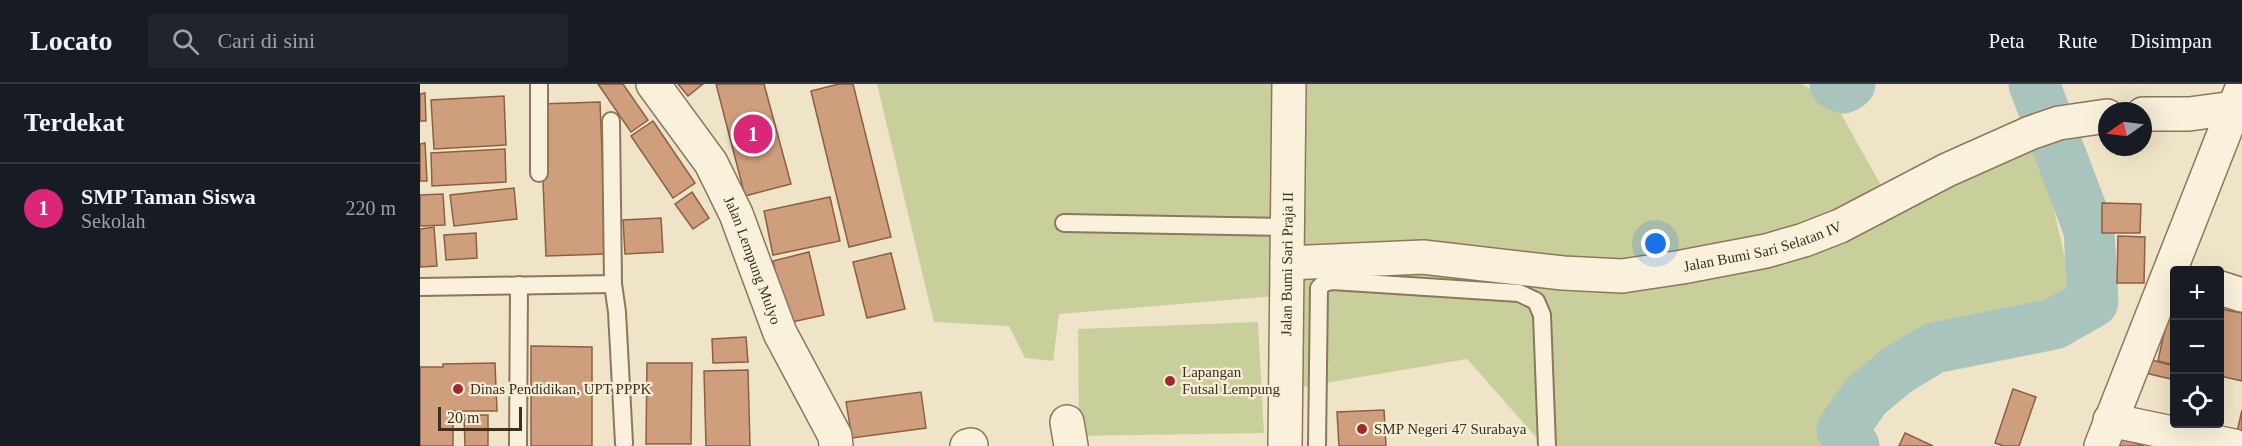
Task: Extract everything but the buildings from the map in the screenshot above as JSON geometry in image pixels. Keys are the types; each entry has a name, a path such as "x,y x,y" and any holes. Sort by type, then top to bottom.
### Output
{"street":[{"name":"Jalan Lempung Mulyo","path":"653,84 711,163 736,214 780,333 835,436 836,446"},
{"name":"Jalan Bumi Sari Praja II","path":"1285,446 1289,84"},
{"path":"2152,114 2236,113 2174,266"},
{"name":"Jalan Bumi Sari Selatan IV","path":"1287,263 1423,256 1490,262 1563,273 1622,276 1682,267 1766,251 1804,240 1840,226 1947,170 2044,128 2098,118"},
{"path":"2170,275 2106,433 2234,446"},
{"path":"2224,289 2242,295"}],"lane":[{"path":"538,84 539,173"},
{"path":"611,121 613,284 617,312 624,443"},
{"path":"1064,223 1287,227"},
{"path":"1317,446 1319,288 1324,283 1332,281 1519,293 1536,302 1542,315 1547,446"},
{"path":"420,287 613,284"},
{"path":"518,446 519,285"}],"green space":[{"path":"877,84 1802,84 1835,103 1897,214 2037,137 2071,284 2048,310 1954,325 1880,364 1830,402 1829,437 1834,446 1544,446 1467,359 1290,389 1274,296 1059,314 1053,361 1025,358 1009,326 934,322"},
{"name":"Lapangan Futsal Lempung","path":"1258,322 1264,433 1079,436 1078,329"}],"waterway":[{"path":"1835,84 1843,88 1850,84"},
{"path":"1854,446 1842,430 1866,396 1896,371 1934,348 2054,324 2093,302 2089,230 2034,84"}],"place":[{"name":"SMP Taman Siswa","path":"753,134"},
{"name":"Lapangan Futsal Lempung","path":"1170,381"},
{"name":"Dinas Pendidikan, UPT PPPK","path":"458,389"},
{"name":"SMP Negeri 47 Surabaya","path":"1362,429"}]}
